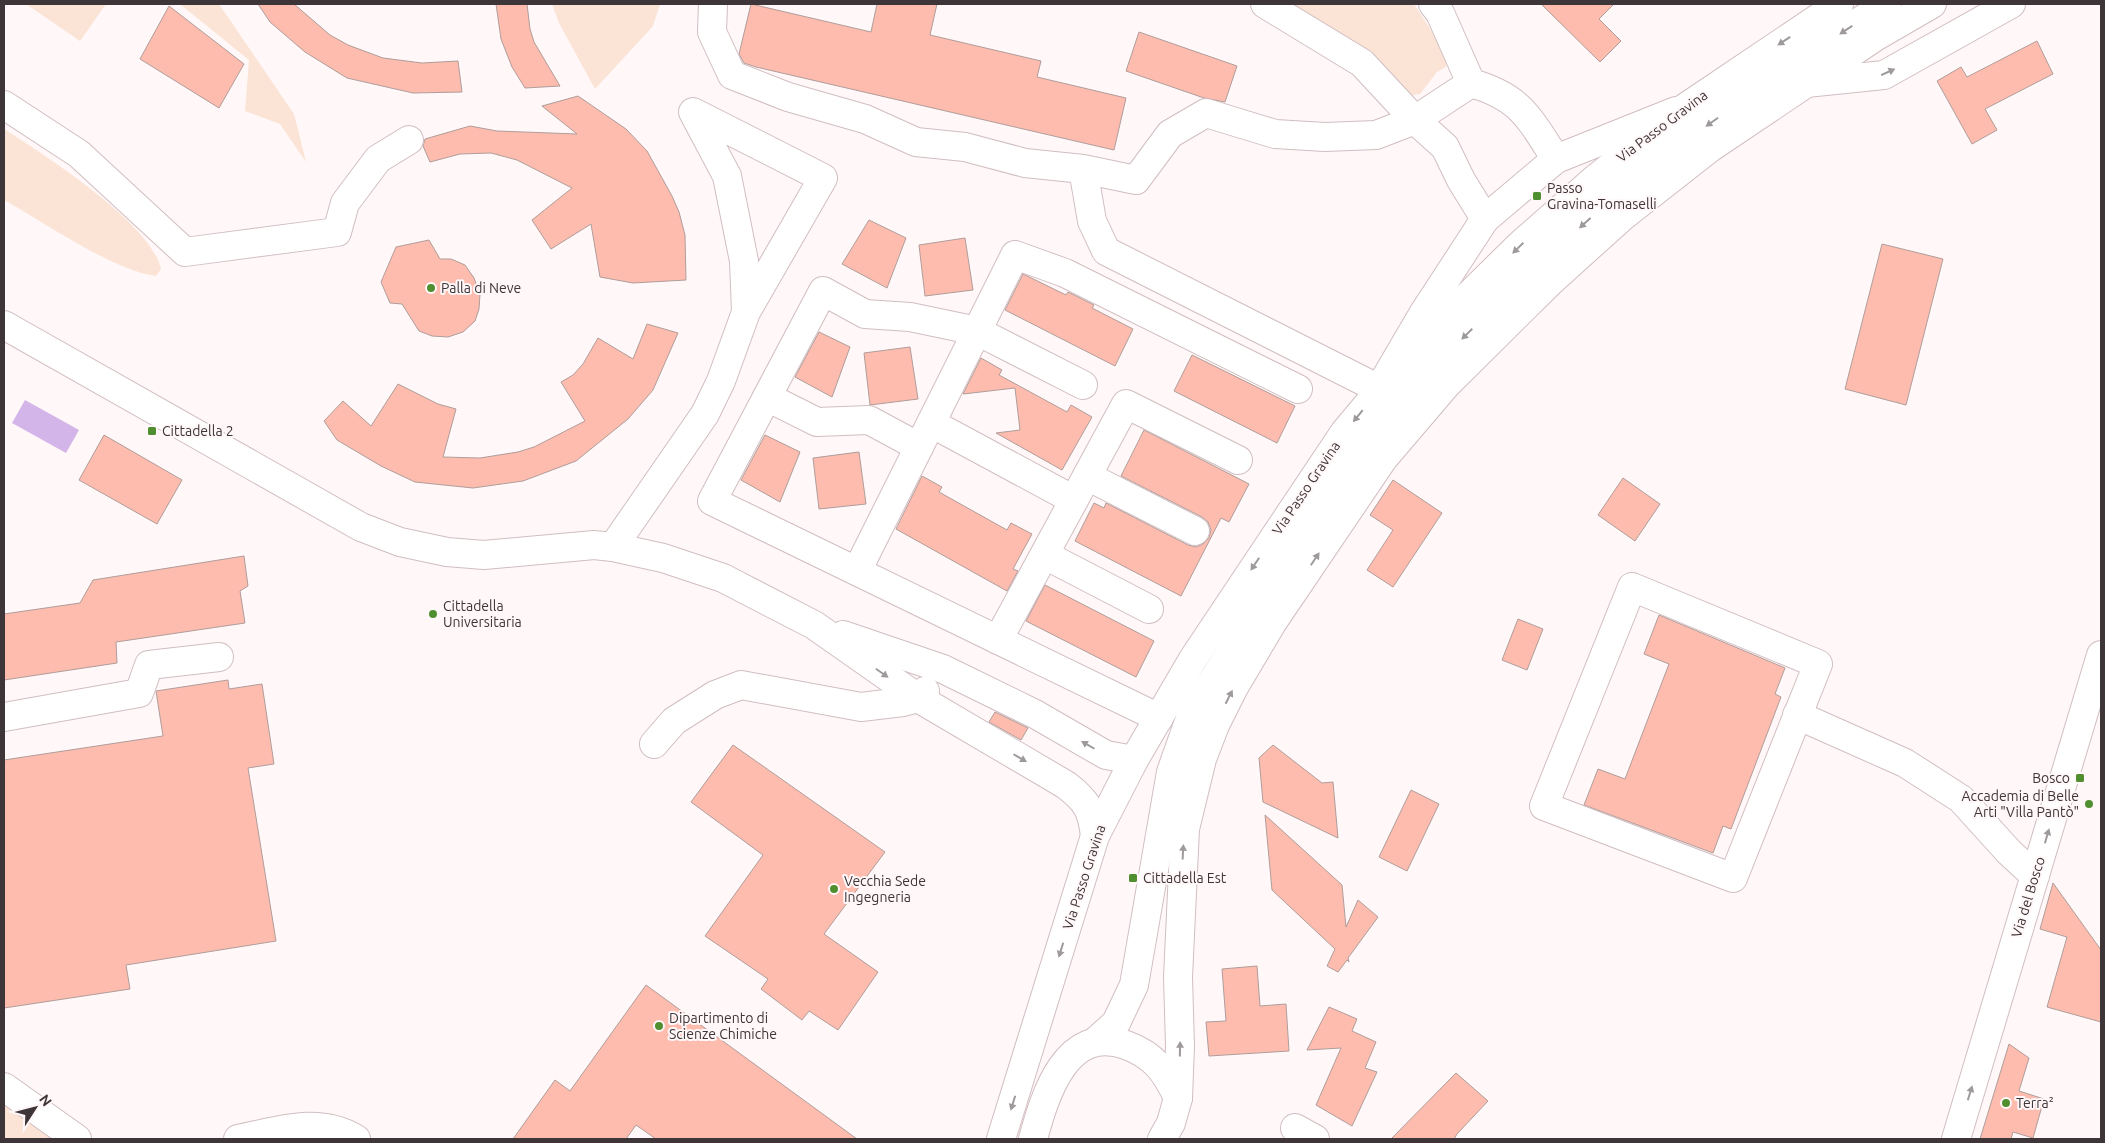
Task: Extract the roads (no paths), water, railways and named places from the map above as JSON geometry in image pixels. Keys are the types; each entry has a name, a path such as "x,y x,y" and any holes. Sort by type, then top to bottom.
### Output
{"main road":[{"path":"713,4 712,32 732,75 788,97 865,119 916,142 965,147 1025,163 1084,169 1136,180 1170,134 1206,113 1274,134 1325,137 1376,136 1414,120 1471,83 1495,90 1522,108 1556,159"},
{"path":"1265,4 1362,63 1414,120 1445,147 1461,180 1485,219"},
{"path":"1433,4 1440,13 1471,83"},
{"name":"Via Passo Gravina","path":"1002,1139 1095,836 1134,760 1199,651 1344,433 1379,389 1416,348 1522,244 1621,156 1686,107 1839,4"},
{"path":"1032,1139 1044,1097 1064,1064 1077,1051 1096,1041 1116,1023 1134,985 1172,772 1192,713 1310,528 1365,447 1429,373 1475,326 1533,270 1611,200 1697,132 1821,46 1887,4"},
{"path":"1162,1139 1171,1124 1178,1098 1180,1046 1178,977 1185,828 1202,759 1215,725 1234,687 1272,623 1383,460 1447,384 1551,281 1622,216 1710,148 1875,37 1932,4"},
{"path":"1806,83 1884,75 2010,4"},
{"path":"4,105 79,154 185,252 337,232 345,203 378,159 409,140"},
{"path":"1084,169 1092,220 1106,251 1379,389 1423,314 1485,219 1556,159 1686,107"},
{"path":"613,547 705,414 722,381 746,312 823,178 693,112 727,176 744,261 746,312"},
{"path":"857,571 1015,255 1065,273 1298,389"},
{"path":"1083,385 977,330 910,317 865,314 823,292 712,501 1159,718"},
{"path":"4,325 361,527 400,542 447,552 484,555 594,545 613,547 663,558 724,578 814,625 918,698 1066,785 1083,797 1093,816 1095,836"},
{"path":"767,397 817,422 869,420 925,435 1074,500"},
{"path":"998,640 1126,404 1238,460"},
{"path":"1087,476 1195,531"},
{"path":"1045,554 1148,609"},
{"path":"1632,587 1818,664 1798,715 1733,878 1544,806 1632,587"},
{"path":"814,625 943,669 1027,710 1106,755 1134,760"},
{"name":"Via del Bosco","path":"1956,1139 2101,656"},
{"path":"4,716 139,693 149,665 219,657"},
{"path":"654,744 674,721 715,695 741,685 861,707 903,702 918,698 943,669"},
{"path":"1798,715 1906,763 1962,799 2009,852 2035,876"},
{"path":"1032,1139 1049,990"},
{"path":"1096,1041 1116,1041 1137,1049 1158,1062 1168,1075 1178,1098"},
{"path":"4,1087 77,1139"},
{"path":"238,1139 296,1126 317,1126 334,1128 356,1139"}],"place":[{"name":"Passo Gravina-Tomaselli","path":"1537,196"},
{"name":"Palla di Neve","path":"431,288"},
{"name":"Cittadella 2","path":"152,431"},
{"name":"Cittadella Universitaria","path":"433,614"},
{"name":"Bosco","path":"2080,778"},
{"name":"Accademia di Belle Arti \"Villa Pantò\"","path":"2089,804"},
{"name":"Cittadella Est","path":"1133,878"},
{"name":"Vecchia Sede Ingegneria","path":"834,889"},
{"name":"Dipartimento di Scienze Chimiche","path":"659,1026"},
{"name":"Terra²","path":"2006,1103"}]}
